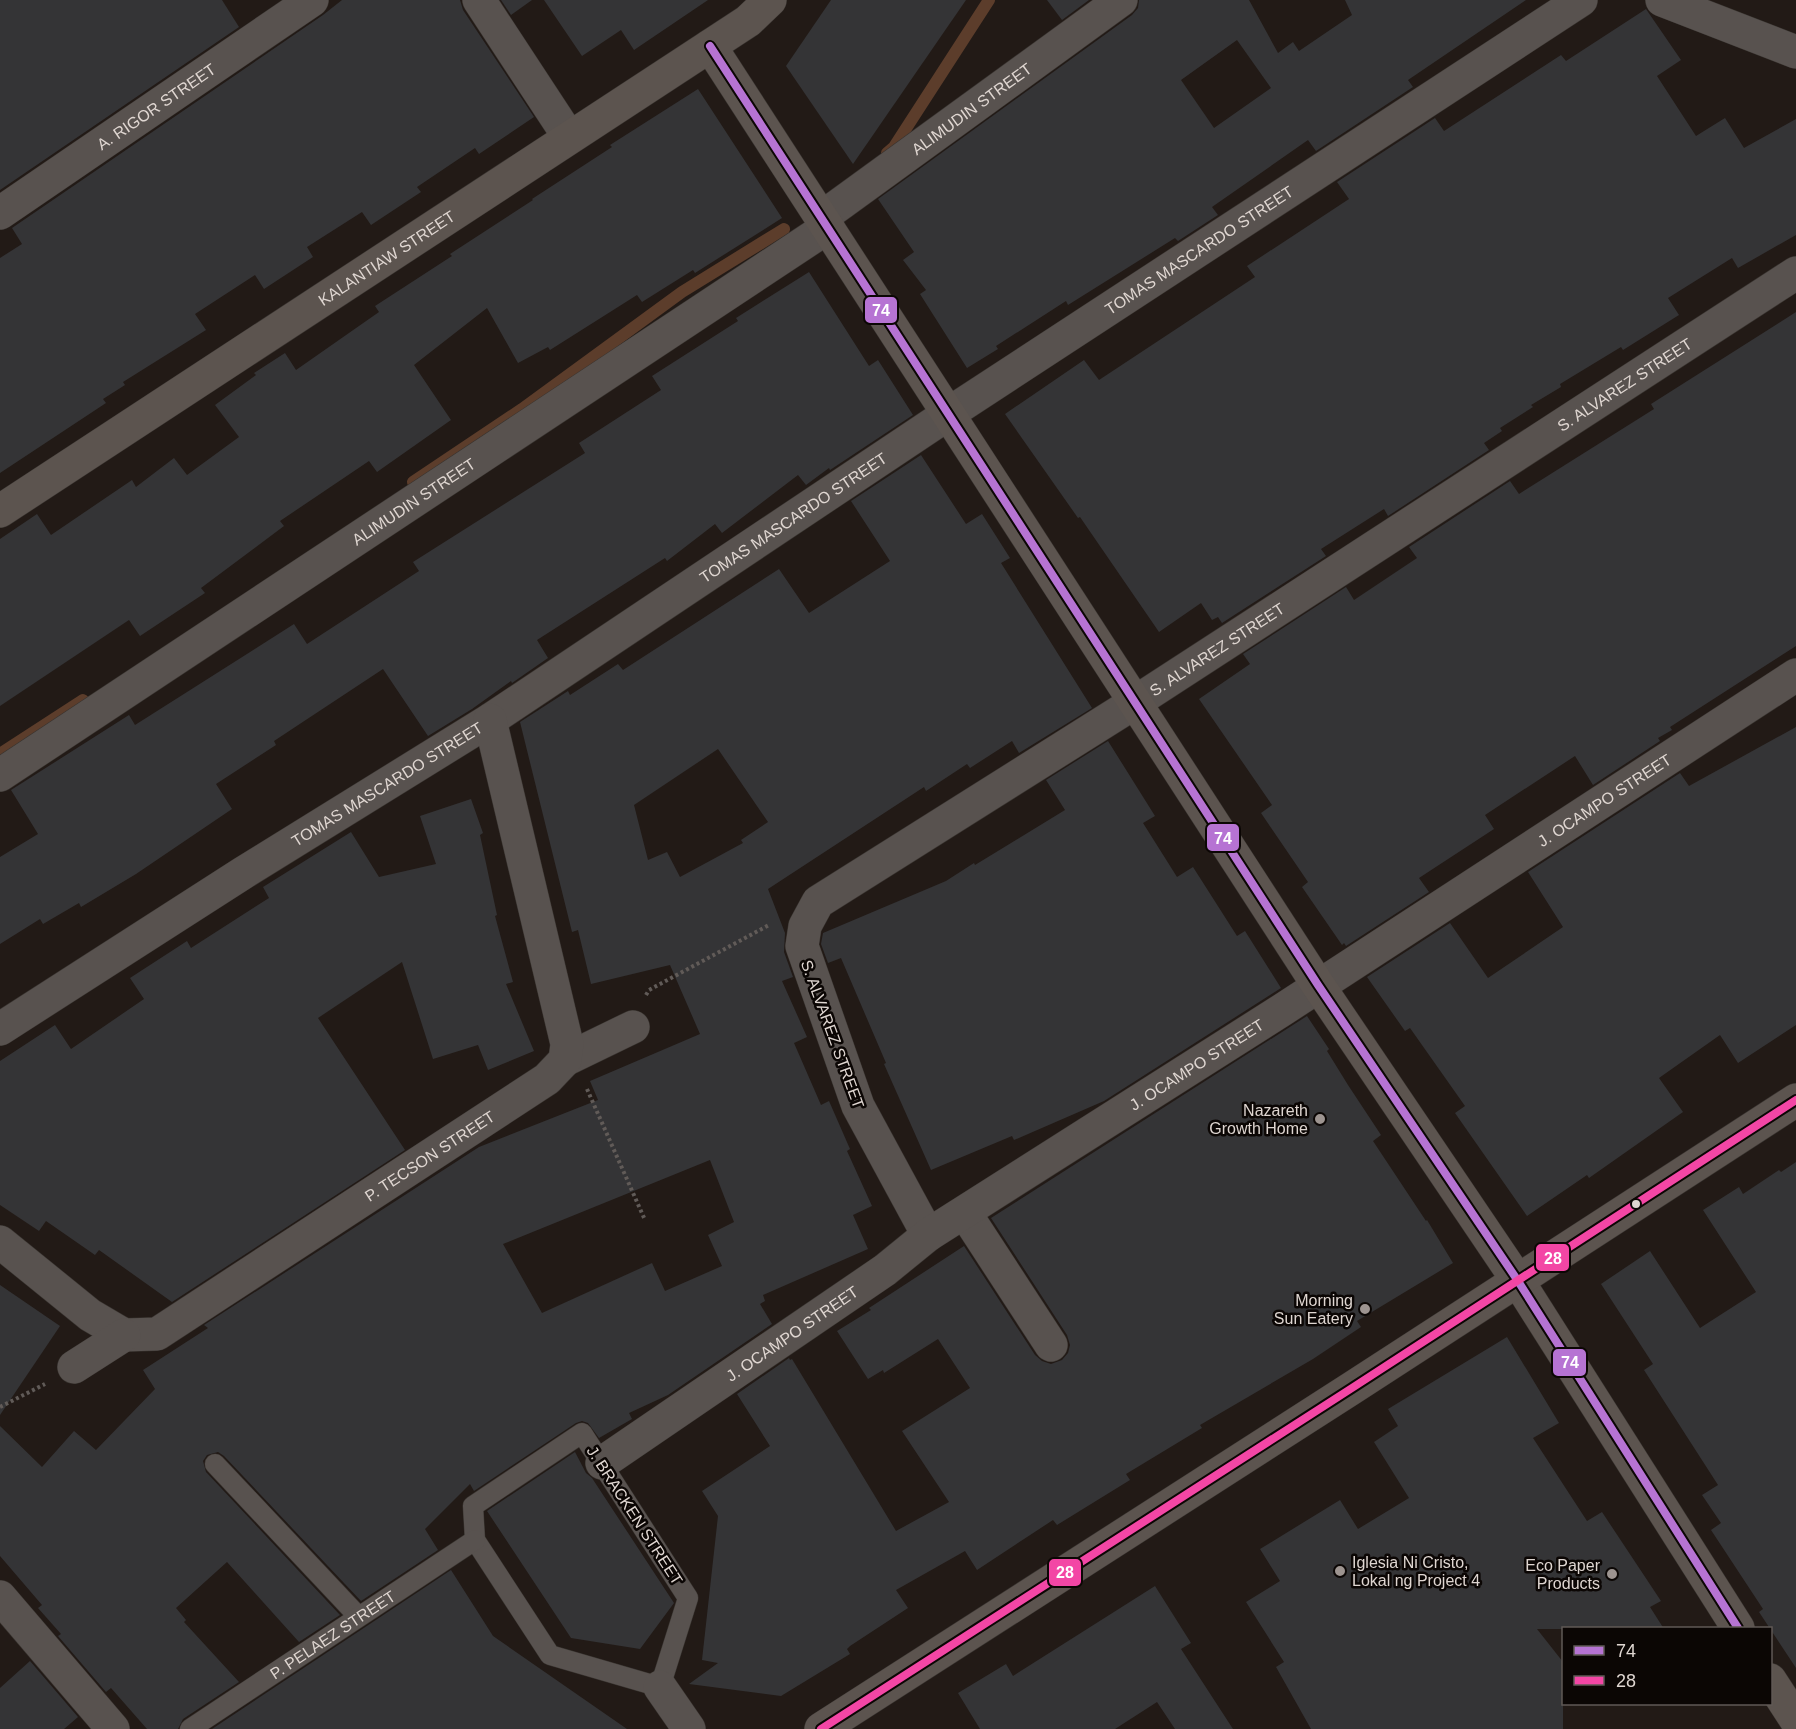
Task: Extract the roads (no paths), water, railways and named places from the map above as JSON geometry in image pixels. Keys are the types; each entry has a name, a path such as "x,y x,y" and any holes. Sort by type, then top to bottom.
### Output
{"street":[{"name":"A. RIGOR STREET","path":"0,213 312,0"},
{"path":"479,0 569,137"},
{"name":"KALANTIAW STREET","path":"1,508 748,21 770,0"},
{"name":"ALIMUDIN STREET","path":"0,775 824,223 1120,0"},
{"name":"TOMAS MASCARDO STREET","path":"0,1029 243,873 490,720 948,414 1544,10 1581,0"},
{"path":"1662,0 1796,52"},
{"path":"710,46 1318,985 1518,1281 1737,1627"},
{"name":"S. ALVAREZ STREET","path":"928,1235 858,1106 802,946 805,926 818,902 1134,703 1796,273"},
{"name":"J. OCAMPO STREET","path":"602,1462 885,1270 928,1235 1796,675"},
{"path":"490,720 567,1044 565,1060"},
{"name":"P. TECSON STREET","path":"124,1335 158,1334 547,1079 565,1060 633,1027"},
{"path":"821,1729 1796,1100"},
{"path":"965,1213 1051,1345"},
{"path":"0,1242 90,1315 124,1335 74,1367"},
{"path":"0,1597 113,1729"},
{"path":"1772,1683 1796,1720"},
{"path":"660,1687 689,1729"}],"lane":[{"name":"J. BRACKEN STREET","path":"582,1433 688,1598 660,1687 550,1655 475,1540 473,1506 582,1433"},
{"path":"215,1464 357,1616"},
{"name":"P. PELAEZ STREET","path":"190,1729 357,1616 475,1540"}],"waterway":[{"path":"887,153 894,147 989,0"},
{"path":"413,482 522,409 682,292 784,229"},
{"path":"0,754 83,700"}],"place":[{"name":"Nazareth Growth Home","path":"1320,1119"},
{"name":"Morning Sun Eatery","path":"1365,1309"},
{"name":"Iglesia Ni Cristo, Lokal ng Project 4","path":"1340,1571"},
{"name":"Eco Paper Products","path":"1612,1574"}]}
